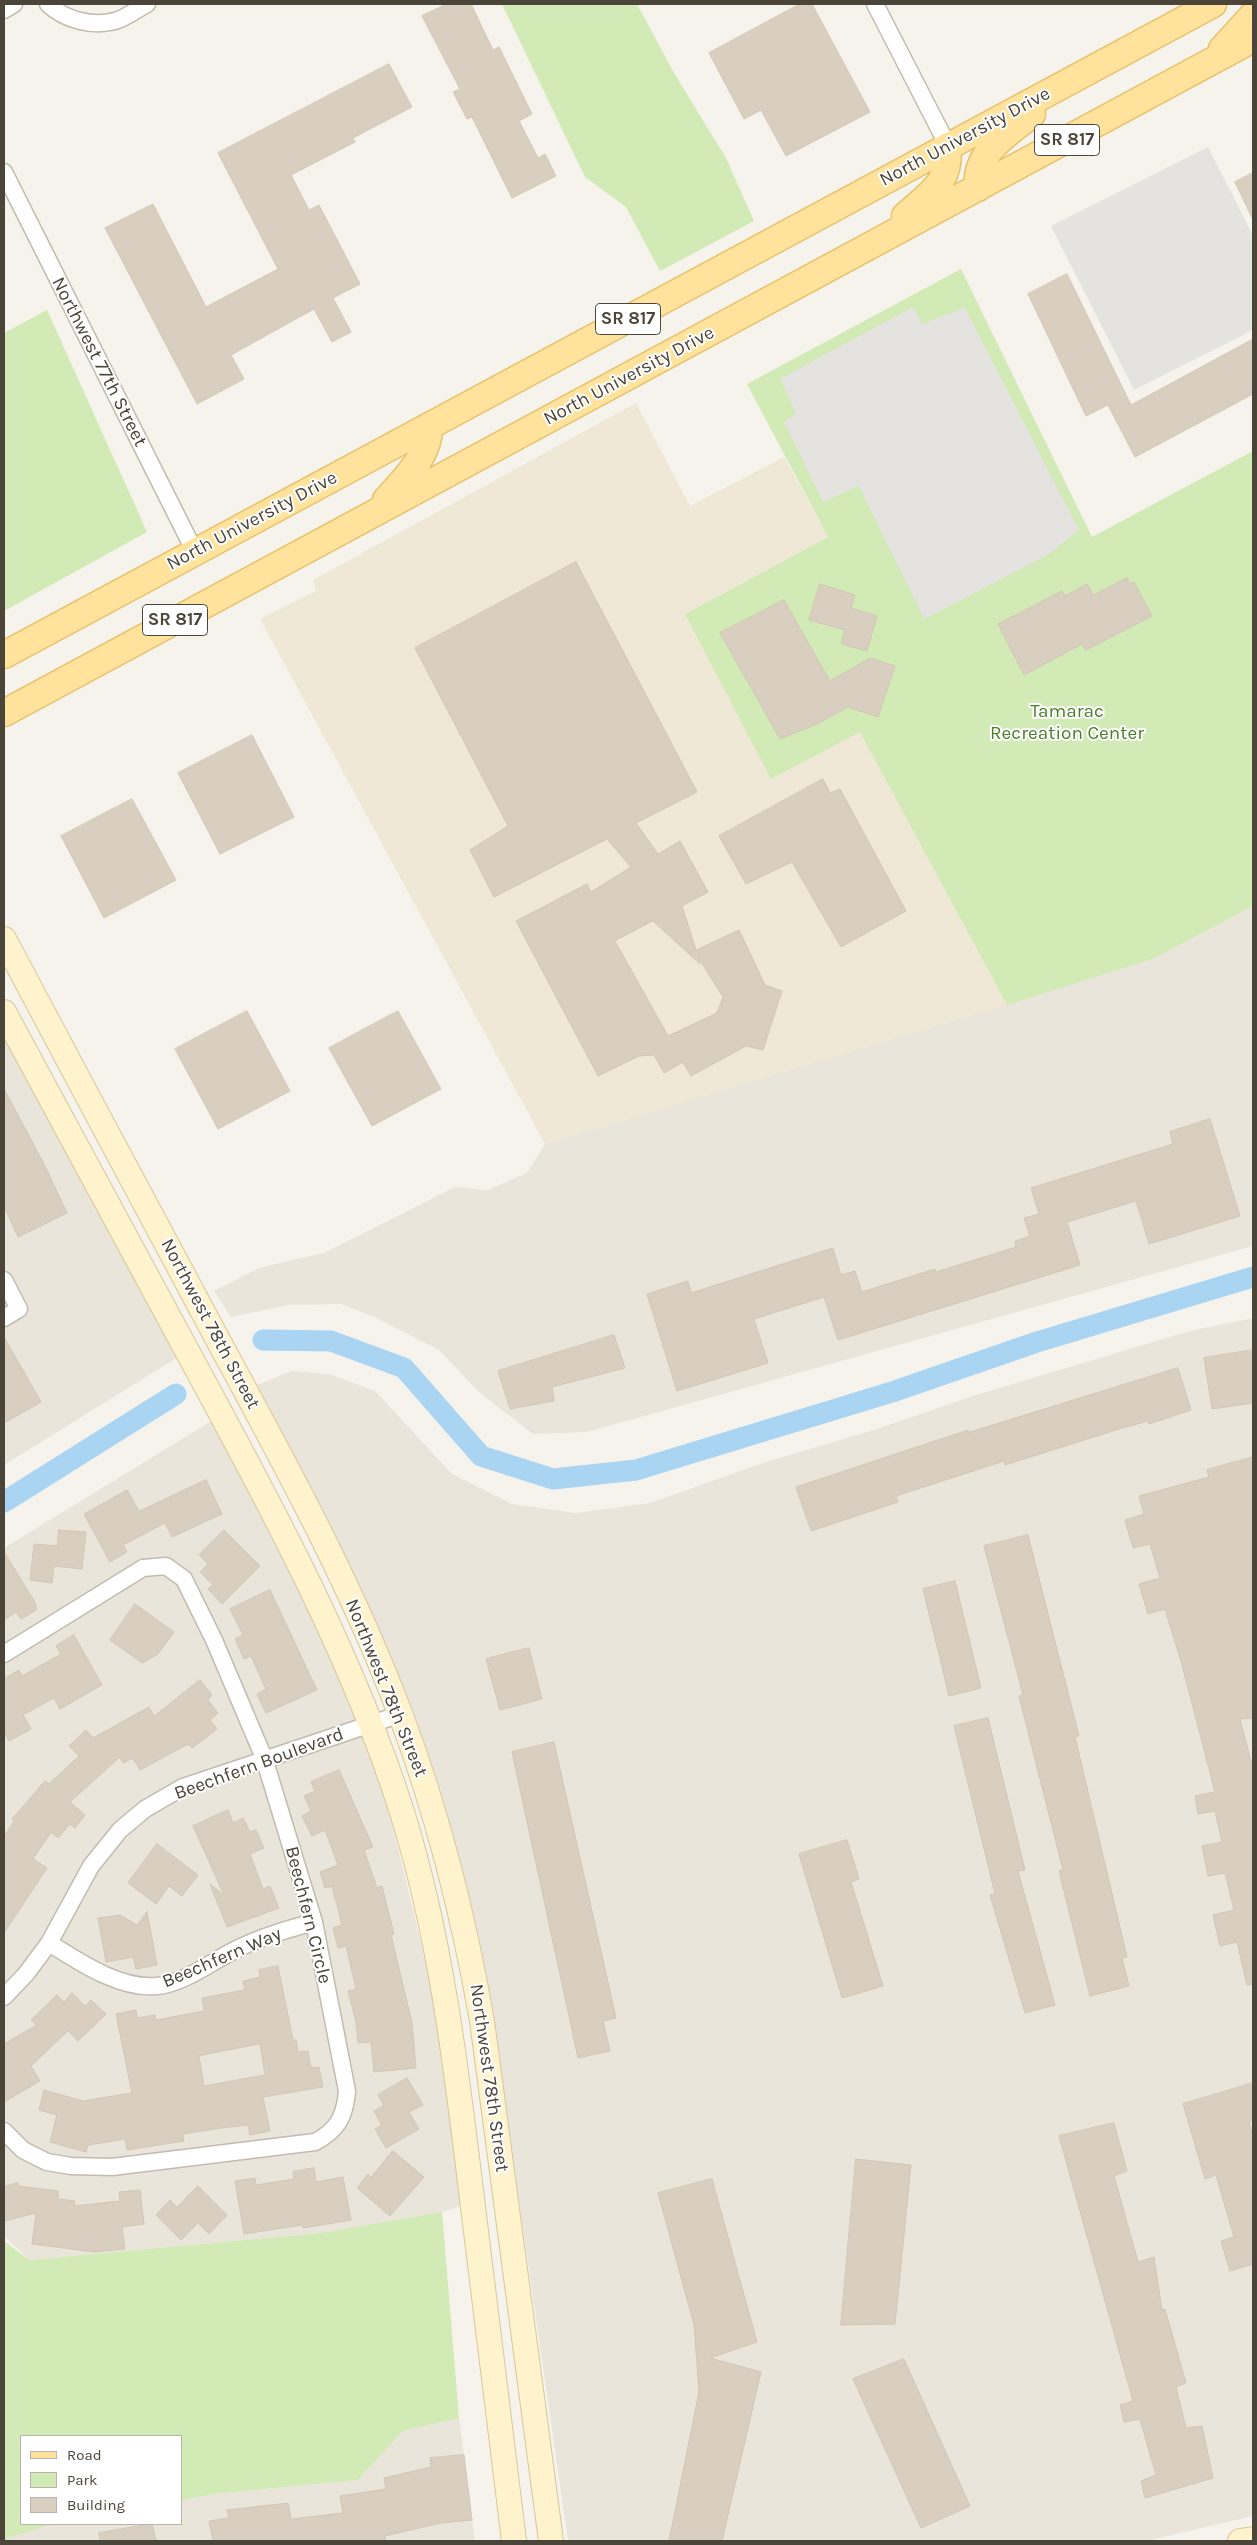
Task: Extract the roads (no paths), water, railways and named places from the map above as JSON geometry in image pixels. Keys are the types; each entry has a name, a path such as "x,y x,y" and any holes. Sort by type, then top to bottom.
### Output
{"main road":[{"name":"North University Drive","path":"4,655 1213,4"},
{"path":"1208,64 1253,15"},
{"name":"North University Drive","path":"4,712 1253,39"},
{"path":"978,188 978,169 989,150 1079,76"},
{"path":"877,242 942,181 949,162 948,146"},
{"path":"376,512 416,466 429,439 429,426"}],"street":[{"path":"4,10 14,4"},
{"path":"48,4 73,20 98,23 116,20 147,4"},
{"path":"875,4 948,146"},
{"name":"Northwest 77th Street","path":"4,173 195,552"},
{"name":"Northwest 78th Street","path":"4,939 308,1510 359,1614 401,1714 422,1774 467,1937 482,2021 551,2541"},
{"name":"Northwest 78th Street","path":"4,1012 282,1526 331,1630 370,1725 402,1812 430,1917 446,2004 464,2131 514,2541"},
{"path":"4,1280 19,1309 4,1318"},
{"name":"Beechfern Circle","path":"4,1654 143,1568 166,1566 184,1579 214,1640 264,1758 314,1922 347,2092 346,2108 329,2135 315,2142 112,2167 71,2166 48,2162 23,2150 4,2131"},
{"name":"Beechfern Boulevard","path":"4,1997 26,1974 49,1943 91,1866 120,1830 145,1809 183,1787 264,1758 401,1714"},
{"name":"Beechfern Way","path":"49,1943 106,1976 131,1983 156,1986 178,1980 262,1937 314,1922"},
{"path":"1240,2541 1253,2539"}],"waterway":[{"path":"263,1340 331,1341 404,1368 481,1456 553,1479 636,1470 892,1392 1037,1342 1253,1277"},
{"path":"4,1502 176,1394"}],"park label":[{"name":"Tamarac Recreation Center","path":"1067,723"}]}
